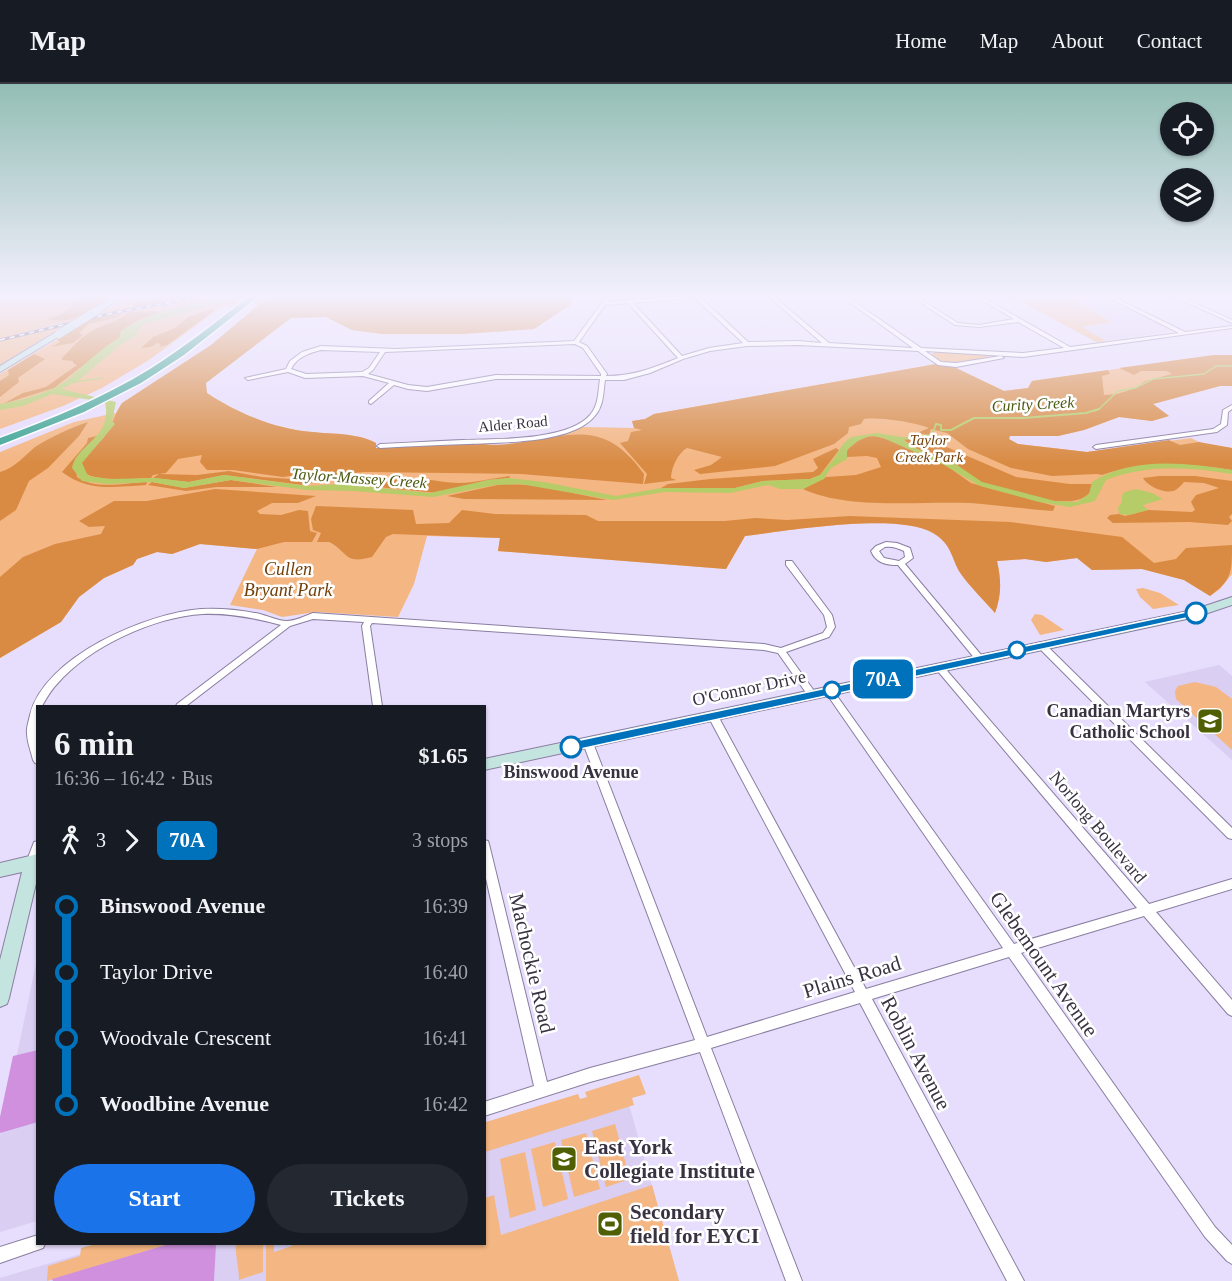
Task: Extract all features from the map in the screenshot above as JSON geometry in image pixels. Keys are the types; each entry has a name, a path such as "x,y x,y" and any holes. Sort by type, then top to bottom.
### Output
{"highway":[{"path":"111,391 167,352"},
{"path":"0,442 154,371 179,352"},
{"path":"0,435 77,407"}],"main road":[{"path":"0,370 30,352"},
{"name":"O'Connor Drive","path":"486,765 1196,613 1232,601"},
{"path":"0,870 35,862 0,998"}],"street":[{"path":"288,370 292,362 306,352"},
{"path":"363,374 370,369 382,352"},
{"path":"589,352 604,374 602,380"},
{"path":"675,352 681,358"},
{"path":"248,378 288,370 305,376 363,374 393,383 427,389 495,378 602,380 648,372 702,352"},
{"path":"923,352 945,365 1007,357 1007,354"},
{"path":"969,352 1026,355 1049,352"},
{"name":"Alder Road","path":"380,446 527,439 566,432 593,415 598,407 602,380"},
{"path":"371,402 393,383"},
{"path":"1096,447 1215,431 1224,425 1225,411 1232,407"},
{"path":"181,705 287,624 313,616 764,646 781,651 826,635 831,627 828,615 789,563"},
{"path":"900,563 979,658"},
{"path":"36,757 32,750 29,718 38,700 69,666 108,640 152,621 207,611 234,611 287,624"},
{"path":"369,620 366,626 377,705"},
{"path":"1041,645 1232,835"},
{"path":"781,651 812,695"},
{"name":"Norlong Boulevard","path":"939,667 1232,1010"},
{"name":"Glebemount Avenue","path":"829,691 1210,1232 1232,1257"},
{"name":"Roblin Avenue","path":"713,716 1016,1281"},
{"path":"588,743 794,1281"},
{"name":"Machockie Road","path":"486,853 542,1091"},
{"name":"Plains Road","path":"486,1108 1232,884"},
{"path":"0,1255 36,1245"}],"shaded area":[{"path":"99,352 112,352 78,381 61,389 116,402 112,421 115,424 82,463 88,476 110,479 156,478 189,482 224,475 308,486 341,484 430,493 488,480 509,478 544,482 616,496 661,488 735,488 763,481 810,479 820,475 851,437 877,433 911,439 903,440 915,448 957,465 982,482 1055,501 1077,502 1089,494 1092,482 1125,468 1142,465 1196,465 1232,470 1232,474 1168,468 1137,471 1106,480 1095,501 1070,507 1039,502 980,486 944,465 881,437 869,436 847,450 847,459 831,468 824,479 803,489 780,489 768,485 730,493 665,492 613,500 520,484 495,485 433,497 307,490 231,480 184,488 152,482 107,484 82,481 72,468 80,452 99,433 104,424 105,402 52,394 23,406 0,410 0,404 39,394 58,386"},
{"path":"1136,489 1152,493 1163,499 1143,505 1148,510 1129,515 1119,514 1118,508 1122,502 1122,495"},
{"name":"Canadian Martyrs Catholic School","path":"1219,665 1232,676 1232,760 1145,682"},
{"path":"36,964 36,1221 0,1232 0,1136"},
{"name":"East York Collegiate Institute","path":"624,1087 679,1281 0,1281 0,1278 111,1245 486,1245 486,1132"}],"green space":[{"path":"0,352 22,352 5,362 0,365"},
{"path":"37,352 160,352 102,388 63,406 0,429 0,374"},
{"path":"68,352 101,352 54,388 3,404 23,393 46,387 77,365 73,361 62,360"},
{"path":"200,352 247,352 206,383 207,393 231,407 270,424 312,432 361,437 376,443 376,448 500,445 571,435 587,435 601,438 615,445 629,457 644,474 643,484 521,474 364,472 333,475 318,472 283,477 233,470 207,470 200,462 202,455 178,459 166,473 153,475 151,478 108,479 86,474 81,468 83,460 105,436 122,403"},
{"path":"935,352 990,357 951,363 940,361 931,355"},
{"path":"34,354 45,359 18,378 19,382 0,397 0,381 9,375 8,370"},
{"name":"Taylor Creek Park","path":"1214,355 1232,355 1232,386 1220,386 1153,404 1169,416 1152,421 1119,417 1084,430 1058,436 1010,436 1009,439 1018,444 1087,452 1191,438 1203,444 1232,448 1232,574 1220,589 1210,596 1184,580 1142,569 1092,570 1077,558 1046,562 1025,559 997,561 1000,587 995,613 961,574 948,547 933,533 917,527 869,523 745,536 726,569 498,551 500,538 427,536 414,584 398,617 316,612 282,617 263,610 230,605 257,549 200,544 172,554 157,552 137,559 133,565 104,578 79,597 61,622 0,658 0,452 74,422 207,393 231,407 270,424 312,432 361,437 376,443 376,448 484,444 501,446 566,434 582,427 634,428 632,421 645,419 654,414 936,364 954,367 1004,391 1028,388 1032,381"},
{"path":"1214,355 1232,355 1232,386 1220,386 1153,404 1169,416 1152,421 1119,417 1084,430 1058,436 1010,436 1009,439 1018,444 1087,452 1169,440 1180,445 1199,442 1232,448 1232,470 1166,464 1134,467 1102,475 1052,476 1011,468 968,449 947,433 931,429 929,435 917,433 929,428 897,420 864,419 861,424 849,427 848,433 834,444 775,466 700,474 694,470 711,465 722,457 687,448 674,465 671,478 676,480 644,484 647,474 620,443 628,441 631,432 642,430 634,428 632,421 645,419 654,414 936,364 954,367 1004,391 1028,388 1032,381 1108,370 1110,374 1102,376 1104,395 1117,394 1136,388 1145,381 1172,374 1167,371 1141,371 1134,375 1119,368"},
{"path":"88,422 79,436 48,468 29,481 16,510 0,521 0,472 15,465 35,447"},
{"path":"97,436 75,459 77,477 101,485 147,482 146,485 102,487 82,483 62,472 87,443 88,438"},
{"path":"875,436 894,441 944,464 971,483 1055,506 1053,511 970,503 862,502 821,496 803,489 826,477 856,475 881,467 877,458 846,457 853,443"},
{"path":"903,439 928,439 1016,477 1070,484 1093,484 1088,495 1077,500 1045,500 1027,496 966,475 930,457"},
{"path":"836,448 839,450 820,475 810,479 763,481 735,488 661,488 668,484 710,479 813,472 818,468 813,459"},
{"path":"229,471 262,477 319,481 303,485 224,475 189,482 153,478 159,474 197,475"},
{"path":"510,476 437,493 377,487 386,482 406,478 459,483"},
{"path":"1195,476 1232,481 1232,514 1229,517 1232,521 1228,525 1189,522 1113,523 1107,518 1110,515 1125,516 1148,510 1192,512 1195,510 1191,502 1196,495 1219,488 1204,483 1184,482 1169,492 1158,490 1143,478"},
{"path":"231,480 277,487 217,487 186,491 148,485 152,482 184,488"},
{"path":"502,484 534,485 607,500 464,499 447,496"},
{"path":"215,489 316,496 298,503 272,503 257,511 260,514 281,515 299,510 308,511 310,531 317,533 312,542 284,542 257,549 200,544 172,554 157,552 137,559 133,565 104,578 79,597 61,622 0,658 0,577 23,557 55,544 101,534 105,526 89,527 79,521 114,501 147,501"},
{"path":"316,506 413,510 416,524 449,523 462,510 495,514 586,515 598,521 725,521 755,518 787,520 850,516 1010,522 1122,537 1154,563 1176,559 1186,548 1232,545 1232,562 1227,580 1210,596 1184,580 1142,569 1092,570 1077,558 1046,562 1025,559 997,561 1000,587 995,613 961,574 944,542 933,533 917,527 869,523 813,527 745,536 726,569 498,551 500,538 393,534 386,537 372,557 356,559 347,556 329,542 317,542 321,533 313,530 311,519"},
{"path":"1143,588 1160,593 1179,605 1153,609 1140,597 1136,589"},
{"path":"1035,614 1042,615 1064,630 1040,635 1031,620"},
{"path":"1195,682 1216,687 1232,699 1232,750 1176,699 1175,691 1178,686"},
{"path":"639,1075 646,1094 632,1098 634,1105 486,1152 486,1122 578,1094 580,1099 587,1097 585,1092"},
{"path":"615,1124 630,1179 606,1187 592,1131"},
{"path":"586,1133 600,1189 574,1197 561,1140"},
{"path":"555,1142 568,1199 543,1207 531,1149"},
{"path":"525,1152 536,1210 510,1218 500,1159"},
{"path":"652,1185 679,1281 266,1281 266,1245 274,1245 274,1252 292,1245 486,1245 486,1198 494,1195 501,1235"},
{"path":"92,1245 166,1245 47,1281 48,1266 80,1256 81,1248"},
{"path":"236,1245 263,1245 263,1272 239,1280"}],"building":[{"path":"36,1050 36,1123 0,1133 0,1117 13,1056"},
{"path":"166,1245 216,1245 214,1281 53,1281 52,1279"}],"waterway":[{"name":"Curity Creek","path":"1099,409 1118,391 1135,388 1153,379 1204,374 1216,366 1232,366"},
{"path":"75,382 102,378"},
{"name":"Curity Creek","path":"906,438 932,435 936,424 941,425 941,430 951,430 974,418 1023,418 1086,413 1099,409"},
{"name":"Curity Creek","path":"1094,411 1099,409"}],"bus line":[{"name":"70A","path":"571,747 1196,613"}],"place":[{"name":"Canadian Martyrs Catholic School","path":"1210,721"},
{"name":"Binswood Avenue","path":"571,747"},
{"name":"East York Collegiate Institute","path":"564,1159"},
{"name":"Secondary field for EYCI","path":"610,1224"}],"water label":[{"name":"Taylor-Massey Creek","path":"359,478"}],"park label":[{"name":"Cullen Bryant Park","path":"288,579"}]}
